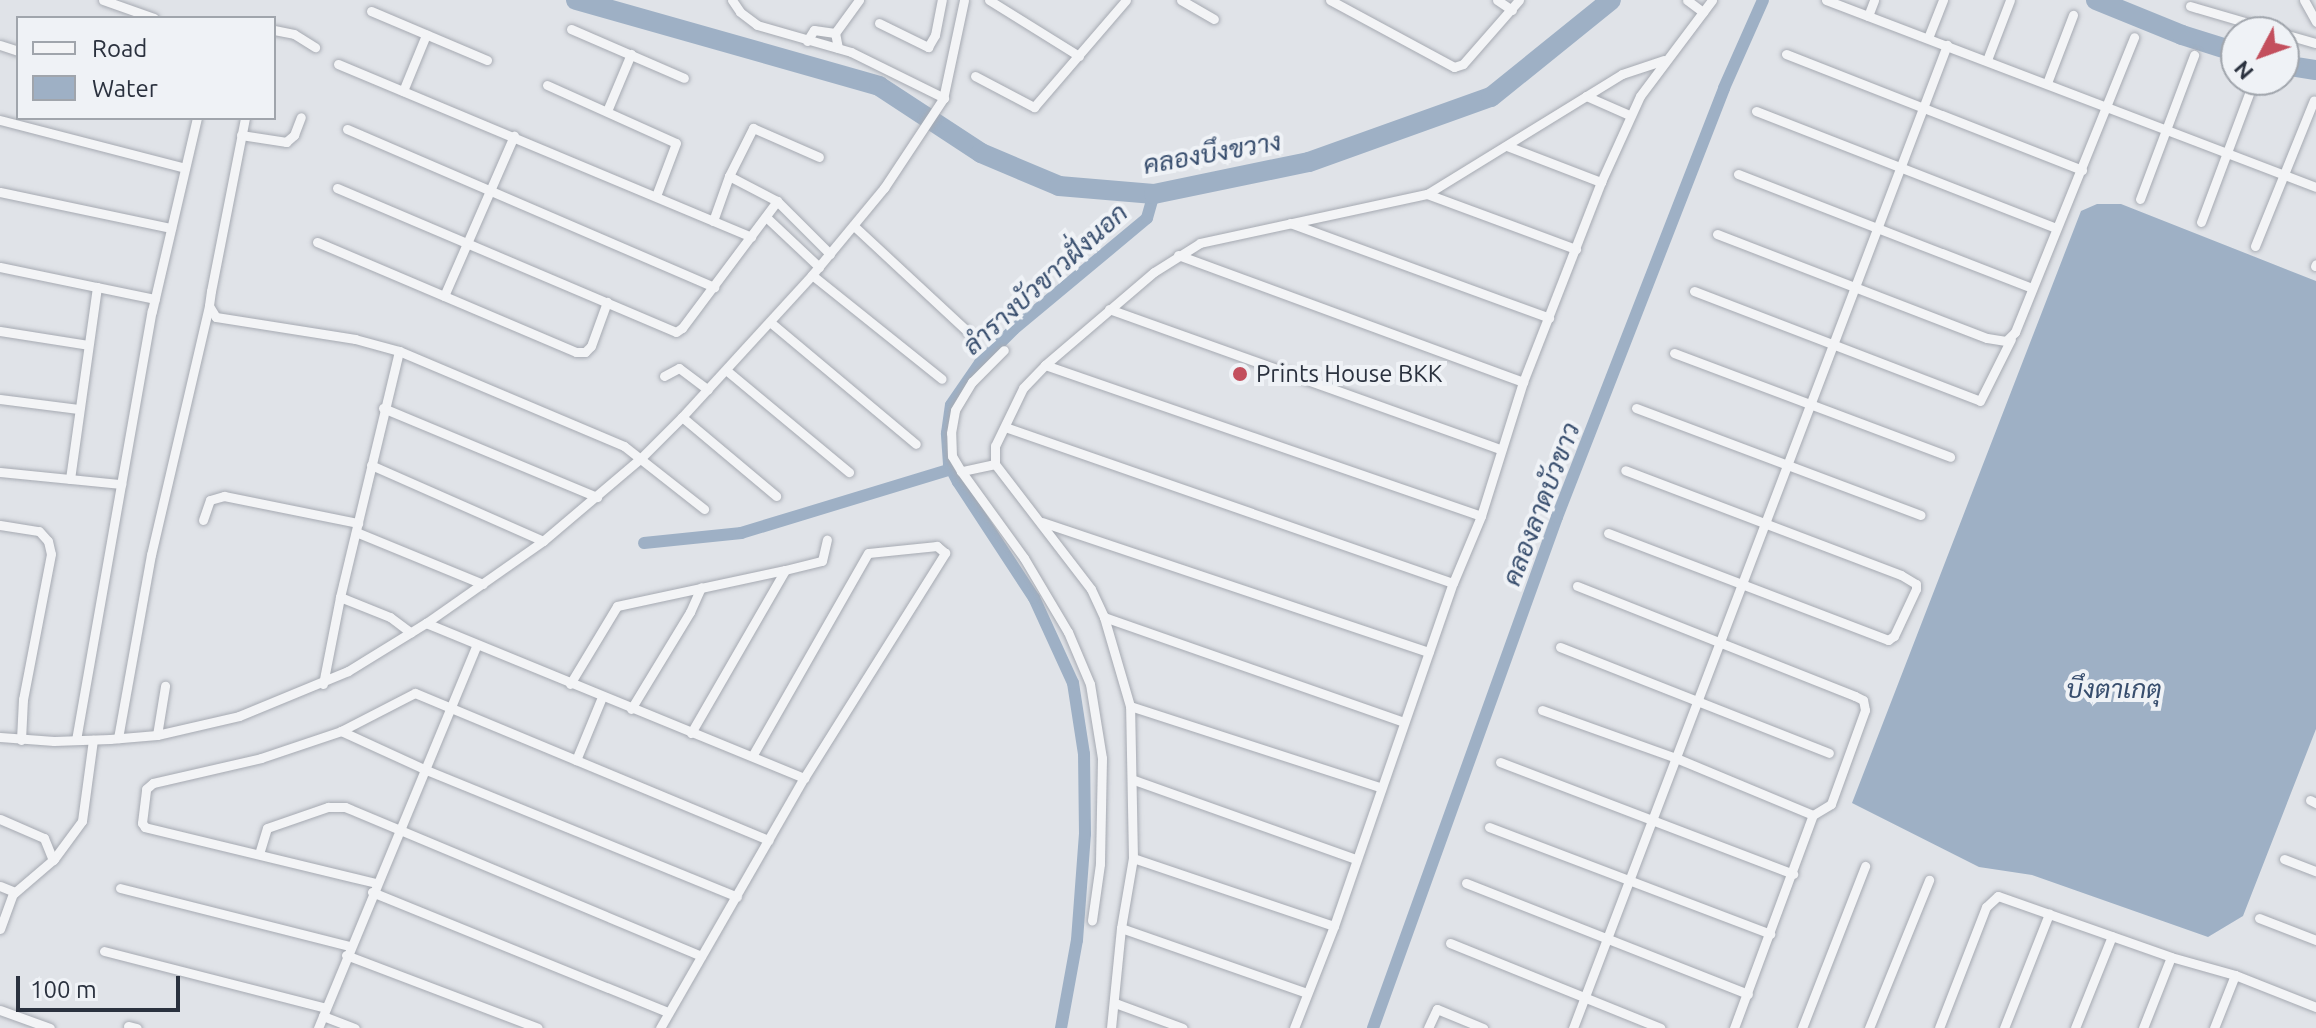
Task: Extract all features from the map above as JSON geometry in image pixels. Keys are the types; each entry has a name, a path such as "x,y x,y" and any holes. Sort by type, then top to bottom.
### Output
{"street":[{"path":"103,0 148,16"},
{"path":"732,0 740,12 757,25 838,48 943,99"},
{"path":"838,48 835,33 859,0"},
{"path":"879,23 928,47 935,35 942,0"},
{"path":"0,737 93,740 157,735 239,716 323,684 411,633 543,541 641,458 682,417 854,226 943,99 964,0"},
{"path":"989,0 1079,56"},
{"path":"975,76 1034,107 1126,0"},
{"path":"1181,0 1214,19"},
{"path":"1330,0 1454,67 1463,64 1519,0"},
{"path":"1497,0 1512,10"},
{"path":"1687,0 1703,12"},
{"path":"1294,1028 1334,926 1453,583 1481,516 1523,382 1601,182 1629,115 1664,60 1712,0"},
{"path":"1826,0 2316,187"},
{"path":"1868,16 1874,0"},
{"path":"1928,38 1943,0"},
{"path":"1987,60 2010,0"},
{"path":"2304,0 2316,22"},
{"path":"2190,6 2224,16"},
{"path":"371,11 487,60"},
{"path":"2047,83 2073,15"},
{"path":"571,29 684,78"},
{"path":"276,30 294,34 315,47"},
{"path":"807,41 814,30 835,33"},
{"path":"403,91 426,35"},
{"path":"1694,291 1980,401 2012,338 2134,37"},
{"path":"1573,1028 1947,45"},
{"path":"607,111 631,54"},
{"path":"1786,54 2082,170"},
{"path":"2140,199 2194,55"},
{"path":"1111,1028 1121,928 1133,858 1134,780 1130,706 1104,617 1091,589 995,464 995,446 1023,388 1109,309 1178,255 1200,243 1427,194 1622,74 1664,60"},
{"path":"338,64 751,237"},
{"path":"547,85 676,143 656,196"},
{"path":"1586,96 1629,115"},
{"path":"2201,222 2248,96"},
{"path":"2255,246 2314,100"},
{"path":"1756,111 2056,228"},
{"path":"241,135 286,142 294,135 301,117"},
{"path":"0,120 185,168"},
{"path":"76,740 155,299 197,120"},
{"path":"118,738 151,555 209,306 245,120"},
{"path":"713,221 729,176 753,128 819,157"},
{"path":"347,129 714,287"},
{"path":"444,296 514,136"},
{"path":"1507,146 1601,182"},
{"path":"1738,174 2032,288"},
{"path":"729,176 777,201 830,254"},
{"path":"337,188 676,332 714,287 777,201"},
{"path":"0,192 171,228"},
{"path":"1427,194 1576,249"},
{"path":"766,217 816,271 942,379"},
{"path":"1290,223 1549,318"},
{"path":"854,226 969,333"},
{"path":"1717,234 2000,342 2012,338"},
{"path":"317,242 582,353 591,346 607,302"},
{"path":"1178,255 1523,382"},
{"path":"0,267 155,299"},
{"path":"70,479 97,287"},
{"path":"209,306 222,320 355,339 399,351 612,441 641,458 704,509"},
{"path":"1109,309 1500,449"},
{"path":"770,322 916,444"},
{"path":"0,331 88,345"},
{"path":"1004,350 972,382 955,410 951,433 952,456 1024,558 1068,632 1090,684 1102,758 1100,864 1092,920"},
{"path":"323,684 383,408 399,351"},
{"path":"1674,353 1950,457"},
{"path":"1045,365 1481,516"},
{"path":"664,376 679,368 708,390"},
{"path":"726,370 849,472"},
{"path":"0,399 78,409"},
{"path":"383,408 597,497"},
{"path":"1636,408 1921,515"},
{"path":"682,417 776,496"},
{"path":"1005,427 1453,583"},
{"path":"961,471 995,464"},
{"path":"371,465 543,541"},
{"path":"1608,533 1888,640 1894,636 1916,589 1916,584 1901,575 1625,470"},
{"path":"0,472 121,484"},
{"path":"203,520 210,500 224,496 357,527 483,584"},
{"path":"1042,522 1429,652"},
{"path":"0,525 39,531 48,541 51,554 23,699 21,740"},
{"path":"570,684 617,606 822,561 827,540"},
{"path":"660,1028 804,778 945,553 937,546 868,553 753,755"},
{"path":"691,733 785,570"},
{"path":"1577,586 1855,696 1865,704 1831,804 1813,815 1734,1028"},
{"path":"631,709 690,612 701,587"},
{"path":"340,597 390,617 411,633"},
{"path":"1104,617 1403,722"},
{"path":"426,623 804,778"},
{"path":"318,1028 347,950 476,646"},
{"path":"1560,647 1829,753"},
{"path":"157,735 165,686"},
{"path":"668,1012 374,888 259,854 145,827 142,823 146,789 153,783 261,758 341,731 410,693 769,840"},
{"path":"576,760 602,697"},
{"path":"1130,706 1380,787"},
{"path":"1542,710 1676,758 1813,815"},
{"path":"341,731 424,769 737,897"},
{"path":"0,929 15,892 53,860 82,821 93,740"},
{"path":"1500,762 1793,874"},
{"path":"1134,780 1356,859"},
{"path":"259,854 267,828 336,806 701,956"},
{"path":"0,819 44,838 53,860"},
{"path":"1489,827 1629,877 1770,934"},
{"path":"1133,858 1334,926"},
{"path":"2284,859 2316,871"},
{"path":"1802,1028 1865,866"},
{"path":"1869,1028 1929,880"},
{"path":"1466,883 1748,994"},
{"path":"0,886 15,892"},
{"path":"120,888 347,950 538,1028"},
{"path":"1939,1028 1989,901 1998,896 2171,957 2235,975 2316,1007"},
{"path":"2004,1028 2049,914"},
{"path":"2259,918 2316,940"},
{"path":"1121,928 1307,993"},
{"path":"2075,1028 2112,936"},
{"path":"1450,943 1660,1028"},
{"path":"104,951 324,1012 355,1028"},
{"path":"2143,1028 2171,957"},
{"path":"2214,1028 2235,975"},
{"path":"1115,1003 1183,1028"},
{"path":"1428,1028 1437,1009 1483,1028"},
{"path":"0,1010 50,1028"}],"water":[{"name":"บึงตาเกตุ","path":"2097,204 2121,204 2316,281 2316,729 2243,916 2208,937 2032,875 1979,867 1852,803 2081,211"}],"waterway":[{"name":"คลองบึงขวาง","path":"576,0 879,86 981,153 1059,186 1154,194 1309,162 1491,97 1611,0"},
{"name":"คลองลาดบัวขาว","path":"1373,1028 1557,517 1724,88 1763,0"},
{"path":"2096,0 2220,47"},
{"path":"2300,68 2316,70"},
{"name":"ลำรางบัวขาวฝั่งนอก","path":"1061,1028 1077,940 1085,834 1084,754 1073,683 1034,598 958,482 949,464 947,433 951,405 980,363 1014,329 1147,218 1154,194"},
{"path":"644,543 741,533 952,469"}],"place":[{"name":"Prints House BKK","path":"1240,374"}]}
